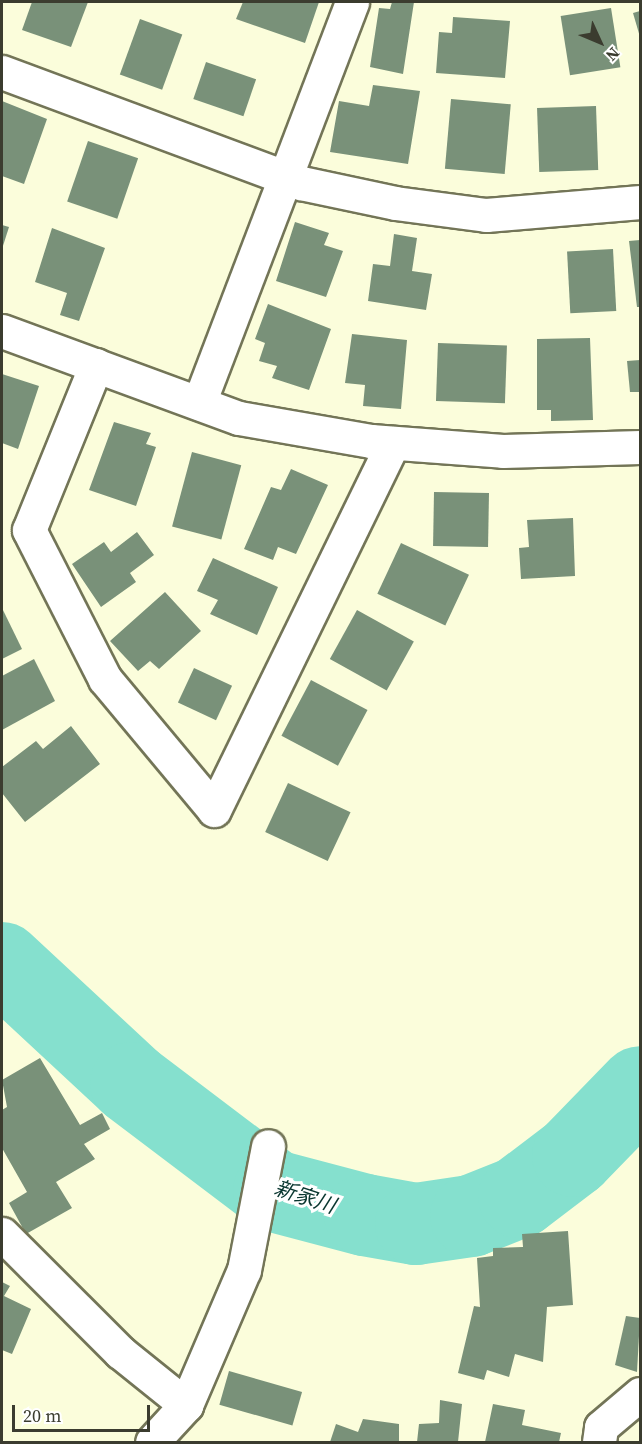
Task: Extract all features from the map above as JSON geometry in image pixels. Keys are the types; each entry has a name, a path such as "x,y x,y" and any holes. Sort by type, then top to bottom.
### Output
{"street":[{"path":"199,403 352,2"},
{"path":"2,72 285,178 395,203 486,215 640,202"},
{"path":"2,331 238,418 393,442 503,451 640,447"},
{"path":"96,365 29,530 105,679 214,810 393,442"},
{"path":"152,1443 198,1388 251,1241 268,1146"},
{"path":"2,1234 120,1352 186,1405"},
{"path":"599,1443 600,1427 640,1394"}],"building":[{"path":"32,2 88,2 71,47 22,30"},
{"path":"243,2 319,2 305,43 236,19"},
{"path":"392,2 414,2 403,74 370,67 379,8 390,9"},
{"path":"611,8 620,67 570,75 561,16"},
{"path":"640,11 640,37 633,13"},
{"path":"453,17 510,21 505,78 436,73 439,32 452,33"},
{"path":"140,19 182,34 162,90 120,74"},
{"path":"206,62 256,79 243,116 193,99"},
{"path":"373,85 420,91 408,164 330,152 339,101 369,106"},
{"path":"451,99 511,104 505,174 445,169"},
{"path":"2,101 47,119 24,184 2,176"},
{"path":"596,106 598,170 539,172 537,108"},
{"path":"88,141 138,158 117,219 67,202"},
{"path":"295,222 329,233 324,245 343,251 326,297 276,281"},
{"path":"2,225 9,227 2,249"},
{"path":"52,228 105,248 79,321 60,315 67,293 35,282"},
{"path":"394,234 417,238 412,271 432,274 426,310 368,301 373,264 390,266"},
{"path":"640,240 640,307 637,307 629,241"},
{"path":"613,249 616,311 570,313 567,251"},
{"path":"268,304 331,329 309,390 272,378 277,366 259,361 265,343 255,339"},
{"path":"352,334 407,340 401,409 363,406 365,385 345,383"},
{"path":"590,338 593,420 551,421 551,410 537,410 537,339"},
{"path":"438,343 507,345 505,403 436,401"},
{"path":"640,360 640,392 630,392 627,361"},
{"path":"2,374 39,386 18,449 2,443"},
{"path":"114,422 151,433 146,444 156,447 136,506 89,490"},
{"path":"192,452 241,465 221,540 172,526"},
{"path":"291,469 328,485 296,554 278,547 273,560 244,549 271,487 281,490"},
{"path":"434,492 489,493 488,547 433,546"},
{"path":"573,518 575,576 521,579 519,548 529,547 527,520"},
{"path":"137,532 154,555 130,573 136,582 101,607 72,564 104,542 111,552"},
{"path":"401,543 469,575 445,625 377,594"},
{"path":"213,558 278,587 257,635 210,614 218,600 197,591"},
{"path":"165,592 201,631 159,669 150,661 138,671 110,641"},
{"path":"2,608 22,649 2,659"},
{"path":"357,610 414,642 387,690 330,659"},
{"path":"34,659 55,701 2,730 2,676"},
{"path":"194,668 232,686 216,720 178,702"},
{"path":"311,680 368,710 338,766 281,736"},
{"path":"71,726 100,764 25,822 2,793 2,767 36,741 43,749"},
{"path":"288,783 351,812 328,861 265,832"},
{"path":"40,1058 80,1125 102,1113 110,1129 84,1144 95,1159 56,1182 72,1208 26,1234 9,1203 27,1192 2,1148 2,1110 7,1107 2,1080"},
{"path":"568,1231 573,1305 547,1307 543,1362 515,1354 509,1377 487,1370 484,1380 458,1373 474,1306 480,1307 477,1258 493,1256 493,1248 523,1247 522,1234"},
{"path":"2,1282 10,1286 4,1296 31,1309 12,1354 2,1350"},
{"path":"626,1316 640,1318 637,1372 615,1365"},
{"path":"229,1371 302,1392 292,1426 219,1405"},
{"path":"440,1400 462,1404 458,1442 417,1442 419,1424 439,1423"},
{"path":"493,1404 525,1410 522,1425 561,1433 559,1442 485,1442"},
{"path":"363,1419 399,1424 399,1442 330,1442 336,1424 358,1432"}],"waterway":[{"name":"新家川","path":"2,963 131,1083 274,1191 365,1215 416,1224 471,1216 519,1197 573,1156 640,1087"}]}
